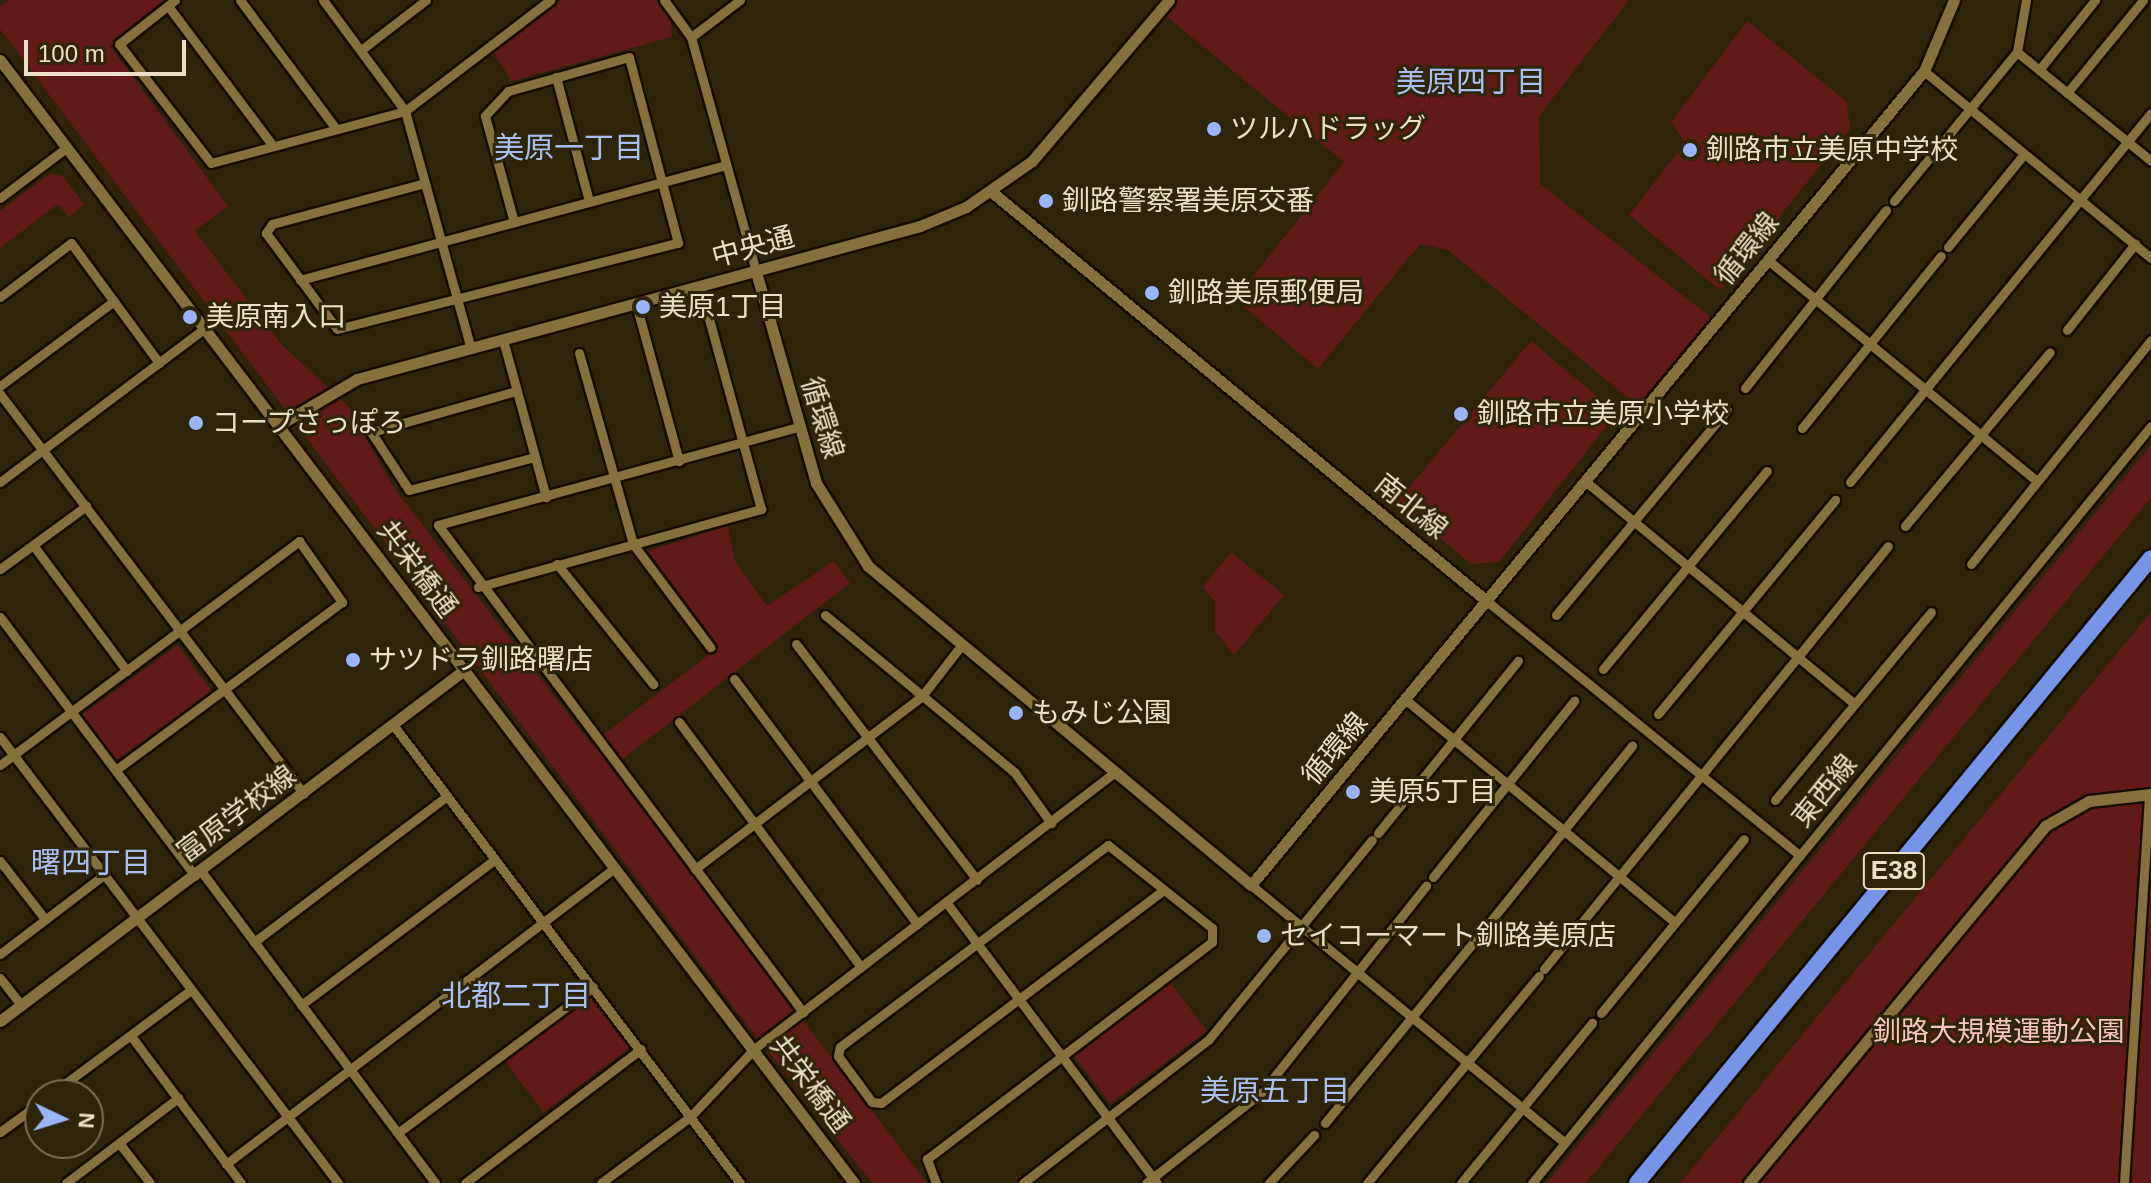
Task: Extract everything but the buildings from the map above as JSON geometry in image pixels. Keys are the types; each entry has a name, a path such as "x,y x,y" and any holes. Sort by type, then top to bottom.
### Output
{"highway":[{"name":"E38","path":"1637,1183 2151,558"},
{"name":"E38","path":"1650,1183 2151,571"}],"street":[{"path":"240,0 336,129"},
{"path":"323,0 405,111 471,349"},
{"path":"361,50 426,0"},
{"path":"273,146 172,3 119,44 211,163 405,111 550,0"},
{"path":"664,0 691,37 756,272"},
{"path":"691,37 740,0"},
{"name":"中央通","path":"279,425 325,392 920,226 993,193 1078,113 1169,0"},
{"name":"循環線","path":"756,272 816,483 847,538 891,590 1251,885 1924,71 1954,0"},
{"path":"1894,201 2017,52 2026,0"},
{"path":"2039,70 2095,0"},
{"path":"2067,93 2143,0"},
{"path":"2017,52 2151,161"},
{"path":"425,183 272,224 266,233 300,280 346,332 678,243 629,57 508,91 485,116 514,222"},
{"name":"共栄橋通","path":"0,60 854,1183"},
{"path":"1924,71 2151,258"},
{"path":"556,77 589,201"},
{"path":"1850,482 2151,113"},
{"path":"0,198 66,148"},
{"path":"1948,247 2024,154"},
{"path":"300,280 726,165"},
{"name":"南北線","path":"993,193 1800,856"},
{"path":"1745,388 1886,210"},
{"path":"0,297 71,243 159,363"},
{"path":"2067,330 2135,244"},
{"path":"1802,428 1941,256"},
{"path":"1769,261 2036,480"},
{"path":"0,386 114,301"},
{"path":"636,304 679,461"},
{"path":"478,587 761,509 708,315"},
{"path":"0,482 204,329"},
{"path":"503,340 546,497"},
{"path":"1971,564 2151,340"},
{"path":"1905,526 2050,352"},
{"path":"579,353 633,544 710,647"},
{"path":"516,391 371,432 409,490 535,457"},
{"path":"0,394 304,794"},
{"path":"1556,615 1727,410"},
{"name":"東西線","path":"1532,1183 2151,426"},
{"path":"798,427 438,525 478,587 803,1012"},
{"path":"1603,669 1767,471"},
{"path":"1585,481 1853,703"},
{"path":"1658,714 1835,500"},
{"path":"0,569 86,506"},
{"path":"0,765 299,541 342,602 117,769"},
{"path":"33,545 127,671"},
{"path":"1367,1183 1888,546"},
{"path":"557,564 653,684"},
{"path":"1775,800 1931,612"},
{"path":"825,615 1015,773 1051,823"},
{"path":"0,617 254,942 435,1183"},
{"path":"796,644 977,880"},
{"path":"695,869 922,696 960,647"},
{"path":"1023,1183 1209,1039 1518,661"},
{"name":"富原学校線","path":"0,1021 463,671"},
{"path":"734,679 917,924"},
{"path":"1406,700 1674,922"},
{"path":"1433,877 1574,701"},
{"path":"679,722 861,967"},
{"path":"394,726 740,1183"},
{"path":"0,737 338,1183"},
{"path":"1325,1123 1632,746"},
{"path":"601,1183 690,1117 754,1049 1114,773"},
{"path":"1749,1183 2045,826 2089,801 2150,794 2124,1183"},
{"path":"254,942 447,796"},
{"path":"1601,1013 1744,839"},
{"path":"936,1183 927,1159 1212,942 1212,928 1108,845 840,1047 838,1056 872,1102 881,1103 1164,890"},
{"path":"301,1005 494,860"},
{"path":"0,861 45,919"},
{"path":"226,1164 614,868"},
{"path":"0,954 105,874"},
{"path":"1251,885 1565,1143"},
{"path":"1270,1082 1355,971 1426,886"},
{"path":"946,902 1109,1118 1152,1181 1262,1092"},
{"path":"0,978 21,1005"},
{"path":"399,1132 593,987"},
{"path":"72,1079 191,990"},
{"path":"1461,1183 1592,1023"},
{"path":"131,1036 241,1183"},
{"path":"465,1183 641,1049"},
{"path":"66,1183 178,1098"},
{"path":"0,1132 24,1115"},
{"path":"1269,1183 1314,1135"},
{"path":"119,1143 150,1183"}],"green space":[{"path":"10,0 170,0 110,46 228,206 195,231 281,344 348,406 394,488 591,744 719,647 648,551 728,526 735,561 767,606 834,561 850,583 611,768 927,1183 872,1183 737,1012 0,29 0,7"},
{"path":"561,0 655,0 671,20 672,37 512,81 493,52"},
{"path":"1169,0 1629,0 1539,116 1540,184 1717,322 1643,410 1448,250 1420,244 1318,369 1235,299 1344,162 1160,11"},
{"path":"1747,21 1847,102 1850,129 1720,290 1629,215 1685,143 1671,122"},
{"path":"51,173 63,176 84,205 69,217 58,204 0,248 0,211"},
{"path":"1531,341 1617,413 1499,562 1471,564 1397,502"},
{"path":"2151,445 2151,498 1586,1183 1547,1183"},
{"path":"1231,552 1284,595 1234,655 1215,631 1215,602 1203,587"},
{"name":"釧路大規模運動公園","path":"2151,612 2151,1183 1680,1183"},
{"path":"178,645 212,691 115,761 82,715"},
{"path":"1171,983 1207,1031 1110,1104 1074,1056"},
{"path":"590,996 629,1048 544,1112 505,1060"}],"place":[{"name":"ツルハドラッグ","path":"1214,129"},
{"name":"釧路市立美原中学校","path":"1690,150"},
{"name":"釧路警察署美原交番","path":"1046,201"},
{"name":"釧路美原郵便局","path":"1152,293"},
{"name":"美原1丁目","path":"643,307"},
{"name":"美原南入口","path":"190,317"},
{"name":"釧路市立美原小学校","path":"1461,414"},
{"name":"コープさっぽろ","path":"196,423"},
{"name":"サツドラ釧路曙店","path":"353,660"},
{"name":"もみじ公園","path":"1016,713"},
{"name":"美原5丁目","path":"1353,792"},
{"name":"セイコーマート釧路美原店","path":"1264,936"}],"district":[{"name":"美原四丁目","path":"1471,82"},
{"name":"美原一丁目","path":"569,148"},
{"name":"曙四丁目","path":"91,863"},
{"name":"北都二丁目","path":"516,996"},
{"name":"美原五丁目","path":"1275,1091"}]}
